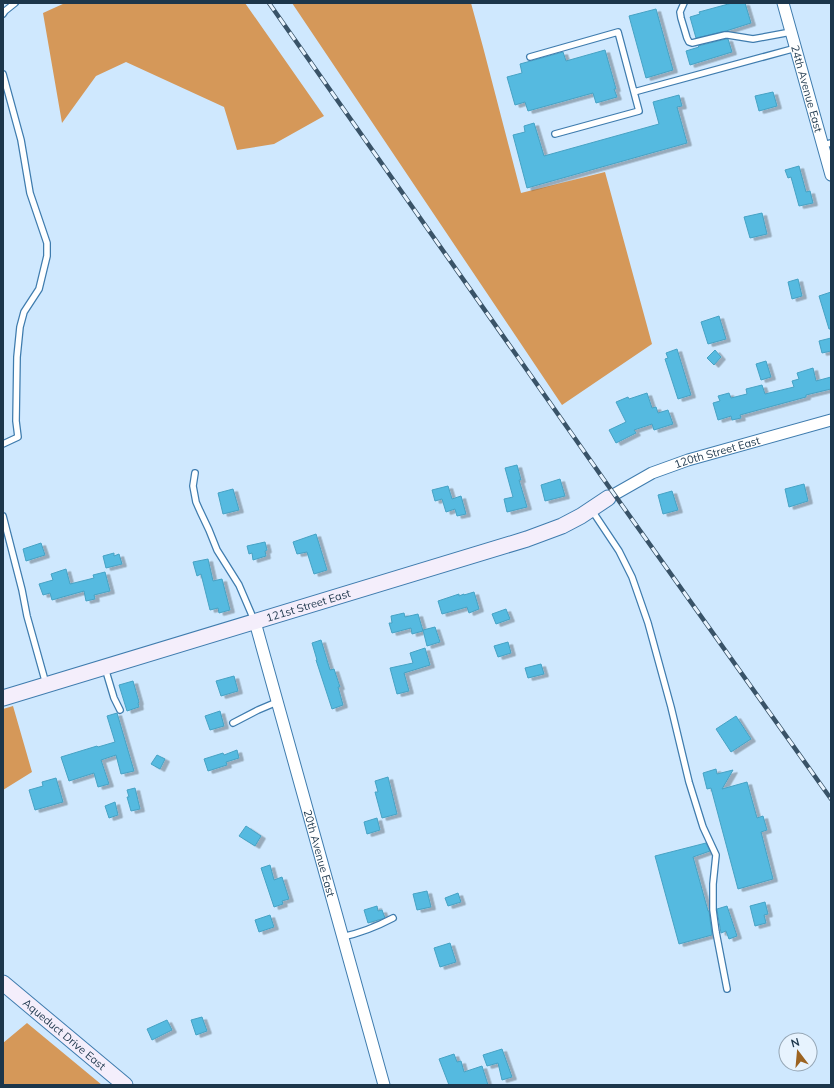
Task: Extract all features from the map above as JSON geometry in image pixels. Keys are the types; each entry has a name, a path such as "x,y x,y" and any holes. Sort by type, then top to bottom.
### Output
{"street":[{"name":"24th Avenue East","path":"783,3 827,144 831,174"},
{"name":"120th Street East","path":"608,498 652,473 681,463 831,420"},
{"name":"121st Street East","path":"3,698 527,539 562,526 581,516 608,498"},
{"name":"20th Avenue East","path":"254,622 384,1085"},
{"name":"Aqueduct Drive East","path":"3,983 125,1085"}],"lane":[{"path":"3,14 15,3"},
{"path":"684,3 680,12 681,18 687,38 689,42 692,43 725,35 753,39 791,32"},
{"path":"530,56 618,32 639,111 555,134"},
{"path":"634,92 796,48"},
{"path":"3,74 21,140 30,193 47,244 47,256 39,289 24,312 20,327 17,357 16,421 18,437 3,444"},
{"path":"195,473 193,486 196,502 217,550 239,585 254,622"},
{"path":"591,509 619,551 632,577 648,623 671,707 689,782 703,827 716,855 713,884 713,910 727,989"},
{"path":"3,516 22,590 27,616 47,685"},
{"path":"105,667 114,698 120,710"},
{"path":"233,723 277,702"},
{"path":"342,937 374,928 393,918"}],"shaded area":[{"path":"65,3 245,3 324,116 274,144 237,150 224,107 126,62 96,76 62,123 43,13"},
{"path":"292,3 471,3 521,193 605,172 652,344 562,405"},
{"path":"13,706 32,772 3,790 3,709"},
{"path":"27,1023 102,1085 3,1085 3,1043"}],"building":[{"path":"732,3 745,3 751,23 696,38 690,17 700,14 699,12"},
{"path":"656,9 673,70 646,78 629,16"},
{"path":"728,39 732,52 690,65 686,51 699,47 698,46"},
{"path":"605,50 617,97 596,103 593,93 528,111 525,102 515,105 507,77 522,73 520,64 563,52 566,61"},
{"path":"773,92 777,106 759,111 755,96"},
{"path":"679,95 682,106 677,107 687,143 527,188 513,135 525,132 524,126 534,123 544,156 659,124 653,102"},
{"path":"799,166 806,192 810,191 813,203 799,206 791,177 788,178 785,170"},
{"path":"762,213 767,234 750,238 744,217"},
{"path":"798,279 802,296 792,299 788,282"},
{"path":"831,292 831,329 829,329 819,296"},
{"path":"719,316 726,339 708,344 701,322"},
{"path":"831,338 831,351 822,353 819,341"},
{"path":"677,349 691,395 678,399 665,359 668,358 666,353"},
{"path":"715,350 721,357 714,365 707,358"},
{"path":"766,361 771,377 761,380 756,364"},
{"path":"813,368 816,381 831,377 831,389 740,415 741,418 732,420 731,416 718,420 713,403 720,401 718,396 729,393 731,398 747,394 746,389 762,385 765,394 794,387 792,381 799,379 797,373"},
{"path":"647,393 652,408 656,407 658,413 668,410 673,424 654,430 652,424 634,430 636,433 616,443 609,430 626,422 616,402 628,397 629,399"},
{"path":"517,465 521,480 519,480 527,507 507,512 504,499 513,497 505,468"},
{"path":"560,479 565,496 545,501 541,485"},
{"path":"804,484 808,501 789,507 785,489"},
{"path":"448,486 452,499 461,496 466,514 457,516 455,509 446,512 442,499 435,501 432,490"},
{"path":"233,489 239,510 223,514 218,493"},
{"path":"672,491 678,510 663,514 658,495"},
{"path":"316,534 327,570 314,574 307,552 297,554 293,542"},
{"path":"265,542 267,550 265,551 266,556 253,560 252,553 249,554 247,546"},
{"path":"41,543 45,555 26,561 23,549"},
{"path":"114,553 114,556 119,554 122,564 106,568 103,556"},
{"path":"208,559 213,581 222,579 230,610 219,613 218,608 210,610 201,574 197,576 193,562"},
{"path":"66,569 70,584 94,578 93,575 105,572 110,591 94,595 95,599 86,601 84,591 52,600 50,593 43,595 39,584 53,580 51,574"},
{"path":"474,592 479,609 469,613 467,607 442,614 438,601 459,594 459,596"},
{"path":"506,609 510,619 496,624 492,614"},
{"path":"404,613 405,617 418,614 423,631 412,634 411,628 392,633 389,623 392,623 391,616"},
{"path":"435,627 440,642 427,646 423,630"},
{"path":"321,640 330,670 334,669 340,687 338,687 343,705 332,709 312,643"},
{"path":"508,642 511,653 498,657 494,646"},
{"path":"425,648 430,665 404,673 409,691 397,694 390,668 413,663 410,653"},
{"path":"541,664 544,674 528,678 525,668"},
{"path":"234,676 238,691 221,696 216,681"},
{"path":"133,681 139,707 127,711 119,685"},
{"path":"220,711 224,726 210,730 205,716"},
{"path":"117,713 134,771 121,774 116,755 101,760 109,784 98,787 94,773 69,781 61,757 115,742 107,716"},
{"path":"736,716 751,739 731,752 716,729"},
{"path":"237,750 239,758 226,762 227,765 208,771 204,759 223,753 224,755"},
{"path":"157,755 165,759 160,769 151,764"},
{"path":"716,769 717,774 733,770 722,789 747,782 757,818 763,816 767,830 761,832 773,879 738,889 711,788 707,789 703,773"},
{"path":"388,777 397,814 382,818 375,792 378,792 375,781"},
{"path":"56,778 63,802 35,810 29,790 43,786 42,782"},
{"path":"135,788 140,809 131,811 127,797 129,797 127,790"},
{"path":"115,802 118,815 109,818 105,806"},
{"path":"377,818 380,830 367,834 364,822"},
{"path":"246,826 261,836 255,846 239,836"},
{"path":"706,843 710,851 693,857 709,911 712,935 679,944 655,856"},
{"path":"270,865 274,880 282,877 289,899 282,901 283,904 274,907 261,868"},
{"path":"427,891 431,907 417,910 413,894"},
{"path":"458,893 461,902 448,906 445,898"},
{"path":"765,902 768,914 764,915 766,923 755,926 750,906"},
{"path":"377,906 378,911 382,910 385,918 368,923 364,910"},
{"path":"727,906 737,936 729,939 726,931 721,933 717,910"},
{"path":"270,915 274,927 259,932 255,920"},
{"path":"450,943 456,962 440,967 434,948"},
{"path":"202,1017 207,1031 196,1035 191,1020"},
{"path":"167,1020 172,1030 152,1040 147,1029"},
{"path":"502,1049 512,1077 502,1080 498,1063 487,1066 483,1055"},
{"path":"454,1054 457,1062 461,1061 464,1072 482,1066 488,1085 449,1085 439,1059"}],"railway":[{"path":"269,3 614,494 831,799"}]}
